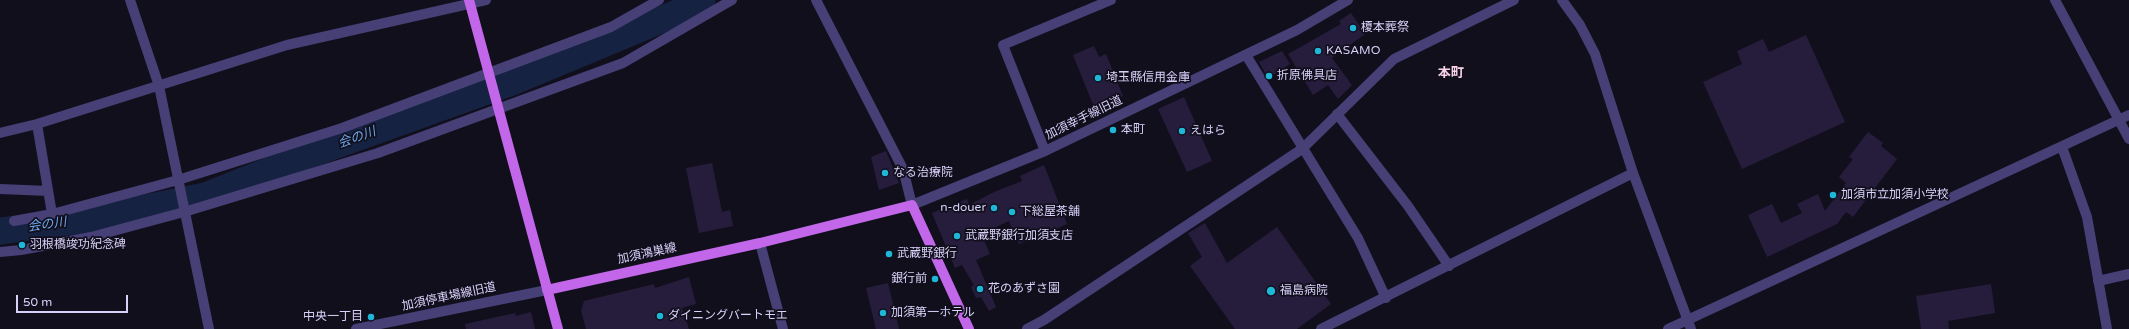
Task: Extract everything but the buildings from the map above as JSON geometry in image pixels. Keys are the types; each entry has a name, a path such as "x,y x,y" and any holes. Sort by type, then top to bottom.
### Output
{"main road":[{"path":"470,2 558,329"},
{"path":"912,205 969,329"},
{"name":"加須鴻巣線","path":"547,290 760,243 912,205"}],"street":[{"path":"130,0 159,86 208,329"},
{"path":"0,133 37,124 288,45 470,2 486,0"},
{"path":"14,221 52,214 178,180 342,128 490,77 611,27 659,0"},
{"path":"0,252 21,250 91,237 184,212 378,153 497,106 623,62 732,0"},
{"path":"816,0 902,169 912,205"},
{"path":"1045,151 1003,45 1111,0"},
{"name":"加須幸手線旧道","path":"912,205 1045,151 1297,30 1348,0"},
{"path":"1027,329 1044,320 1302,149 1394,59 1514,0"},
{"path":"1562,0 1580,25 1595,54 1633,173 1689,324"},
{"path":"2055,0 2129,139"},
{"path":"1246,55 1302,149 1358,238 1386,298"},
{"path":"1337,114 1408,206 1449,266"},
{"path":"1668,329 1689,324 2129,116"},
{"path":"37,124 52,214"},
{"path":"2062,147 2086,217 2107,329"},
{"path":"1321,329 1386,298 1633,173"},
{"path":"0,189 48,191"},
{"path":"760,243 783,329"},
{"path":"2098,281 2129,274"},
{"name":"加須停車場線旧道","path":"356,329 547,290"}],"waterway":[{"name":"会の川","path":"0,231 90,219 205,196 303,157 512,82 675,14 702,0"}],"place":[{"name":"榎本葬祭","path":"1353,28"},
{"name":"KASAMO","path":"1318,51"},
{"name":"折原佛具店","path":"1269,76"},
{"name":"埼玉縣信用金庫","path":"1098,78"},
{"name":"本町","path":"1113,130"},
{"name":"えはら","path":"1182,131"},
{"name":"なる治療院","path":"885,173"},
{"name":"加須市立加須小学校","path":"1833,195"},
{"name":"n-douer","path":"994,208"},
{"name":"下総屋茶舗","path":"1012,212"},
{"name":"武蔵野銀行加須支店","path":"957,236"},
{"name":"羽根橋竣功紀念碑","path":"22,245"},
{"name":"武蔵野銀行","path":"889,254"},
{"name":"銀行前","path":"935,279"},
{"name":"花のあずさ園","path":"980,289"},
{"name":"福島病院","path":"1271,291"},
{"name":"加須第一ホテル","path":"883,313"},
{"name":"ダイニングバートモエ","path":"660,316"},
{"name":"中央一丁目","path":"371,317"}],"district":[{"name":"本町","path":"1451,74"}]}
